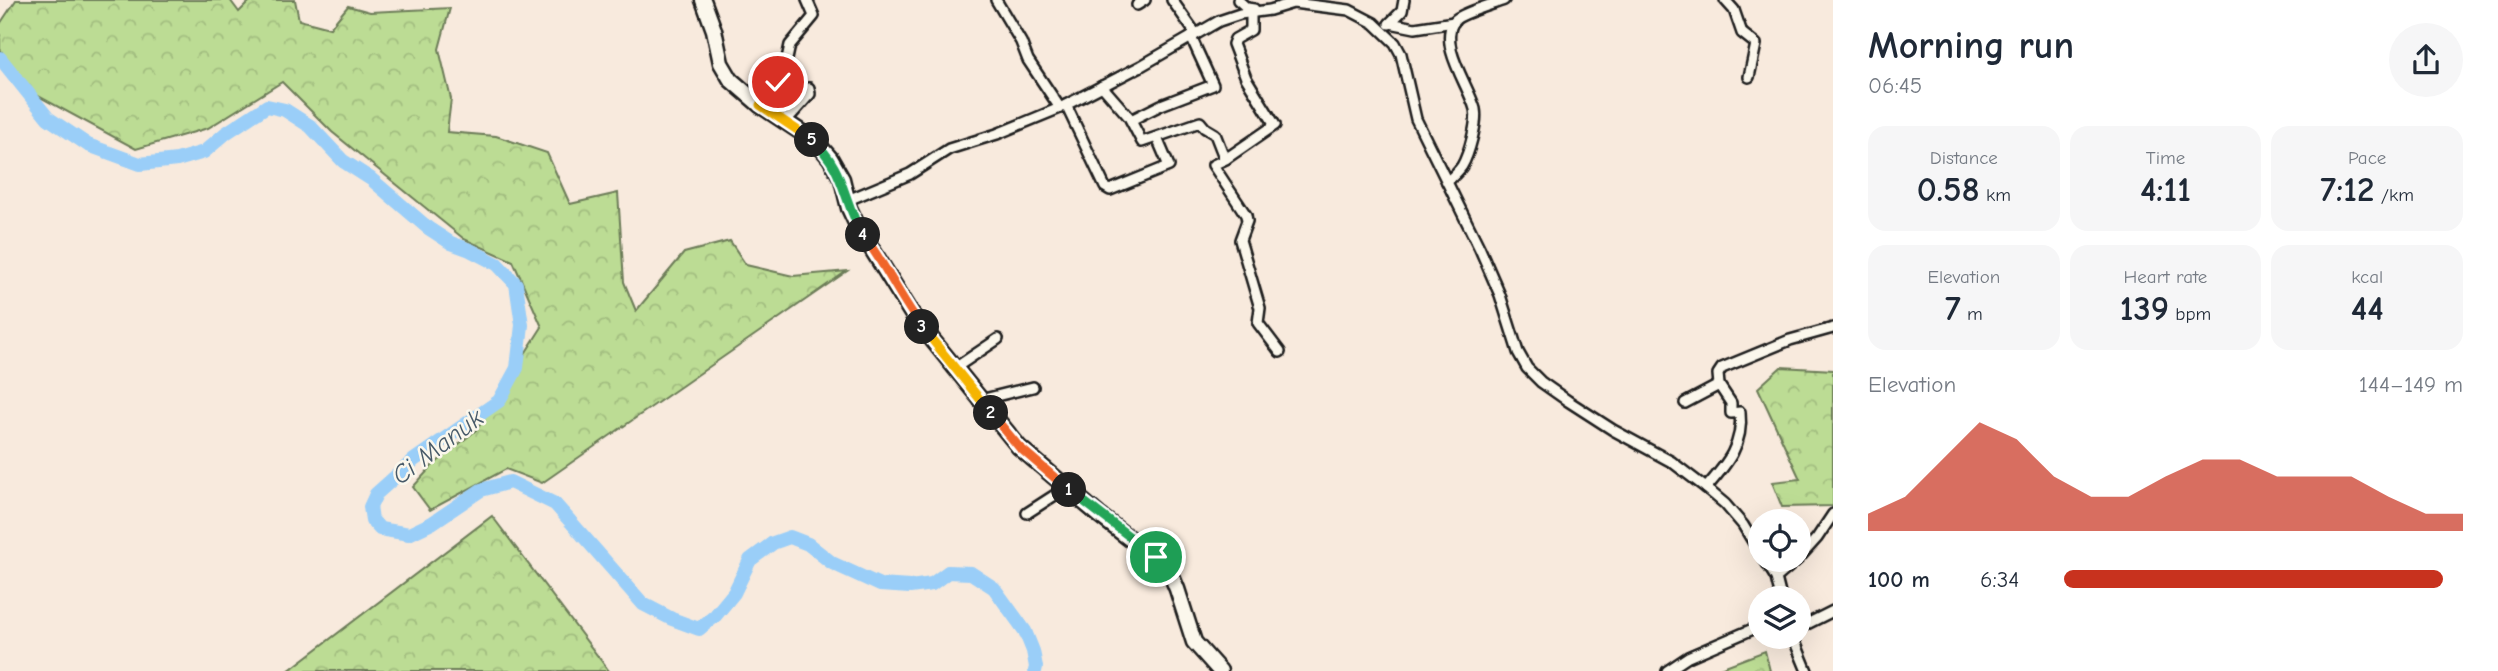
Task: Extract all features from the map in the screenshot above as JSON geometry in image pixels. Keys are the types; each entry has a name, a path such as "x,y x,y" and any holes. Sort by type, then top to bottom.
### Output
{"main road":[{"path":"703,0 726,73 760,105 816,142 842,179 857,225 908,309 1019,447 1064,486 1156,557 1177,589 1194,642 1220,671"}],"street":[{"path":"760,105 783,73 790,45 814,16 807,0"},
{"path":"996,0 1021,42 1028,60 1063,106 1108,190 1169,166 1157,138"},
{"path":"1131,120 1163,104 1213,85 1194,36 1172,0"},
{"path":"1238,0 1247,8 1270,10"},
{"path":"1382,30 1402,11 1404,0"},
{"path":"1390,23 1415,27 1454,22 1504,0"},
{"path":"1725,0 1734,10 1742,33 1756,44 1749,77"},
{"path":"848,200 910,174 949,149 997,134 1063,106 1219,21 1293,3 1340,4 1382,30 1395,43 1401,54 1416,119 1500,295 1509,328 1527,368 1541,382 1568,401 1613,430 1672,462 1726,504 1748,532"},
{"path":"1251,13 1251,30 1233,42 1246,78 1275,125 1213,165 1246,215 1247,221 1240,240 1260,307 1258,323 1280,352"},
{"path":"1447,182 1464,161 1475,119 1474,107 1452,53 1454,22"},
{"path":"1102,86 1131,120 1142,142 1200,122 1214,134 1226,159"},
{"path":"786,121 810,94 809,88"},
{"path":"1706,488 1733,456 1742,425 1740,412 1731,413 1731,403 1719,385 1717,374 1722,368 1790,340 1833,328"},
{"path":"955,368 998,339"},
{"path":"1685,402 1719,385"},
{"path":"980,400 1032,387"},
{"path":"1027,513 1064,486"},
{"path":"1811,545 1833,514"},
{"path":"1772,572 1778,586"},
{"path":"1776,578 1783,572"},
{"path":"1811,622 1833,611"},
{"path":"1667,671 1688,657 1748,631"},
{"path":"1798,649 1807,671"}],"green space":[{"path":"16,0 230,0 239,12 251,0 295,0 299,20 330,28 348,6 370,12 450,8 439,49 451,99 447,132 496,136 547,153 570,204 618,193 624,282 636,311 684,253 730,241 746,265 793,276 847,271 542,483 506,469 430,510 413,487 432,466 476,430 542,327 513,261 464,239 332,132 282,82 208,128 136,149 27,90 0,49 0,24"},
{"path":"1781,367 1833,370 1833,506 1782,507 1772,482 1800,479 1758,388"},
{"path":"492,516 609,671 288,671"},
{"path":"1765,651 1770,671 1712,671"}],"waterway":[{"name":"Ci Manuk","path":"0,58 48,118 88,145 140,164 177,160 204,152 226,133 267,106 285,110 310,126 343,161 371,179 428,228 451,243 497,264 516,284 522,325 517,368 499,401 414,460 376,494 370,507 372,520 380,529 409,534 432,523 481,490 510,482 555,504 643,604 699,629 715,616 734,593 750,560 773,543 790,537 808,544 832,563 880,585 910,587 932,584 948,572 971,573 994,588 1025,631 1033,651 1035,671"}],"route":[{"path":"778,82 760,105 816,142 830,159 842,179 849,208 857,225 908,309 1004,430 1019,447 1064,486 1156,557"}]}
